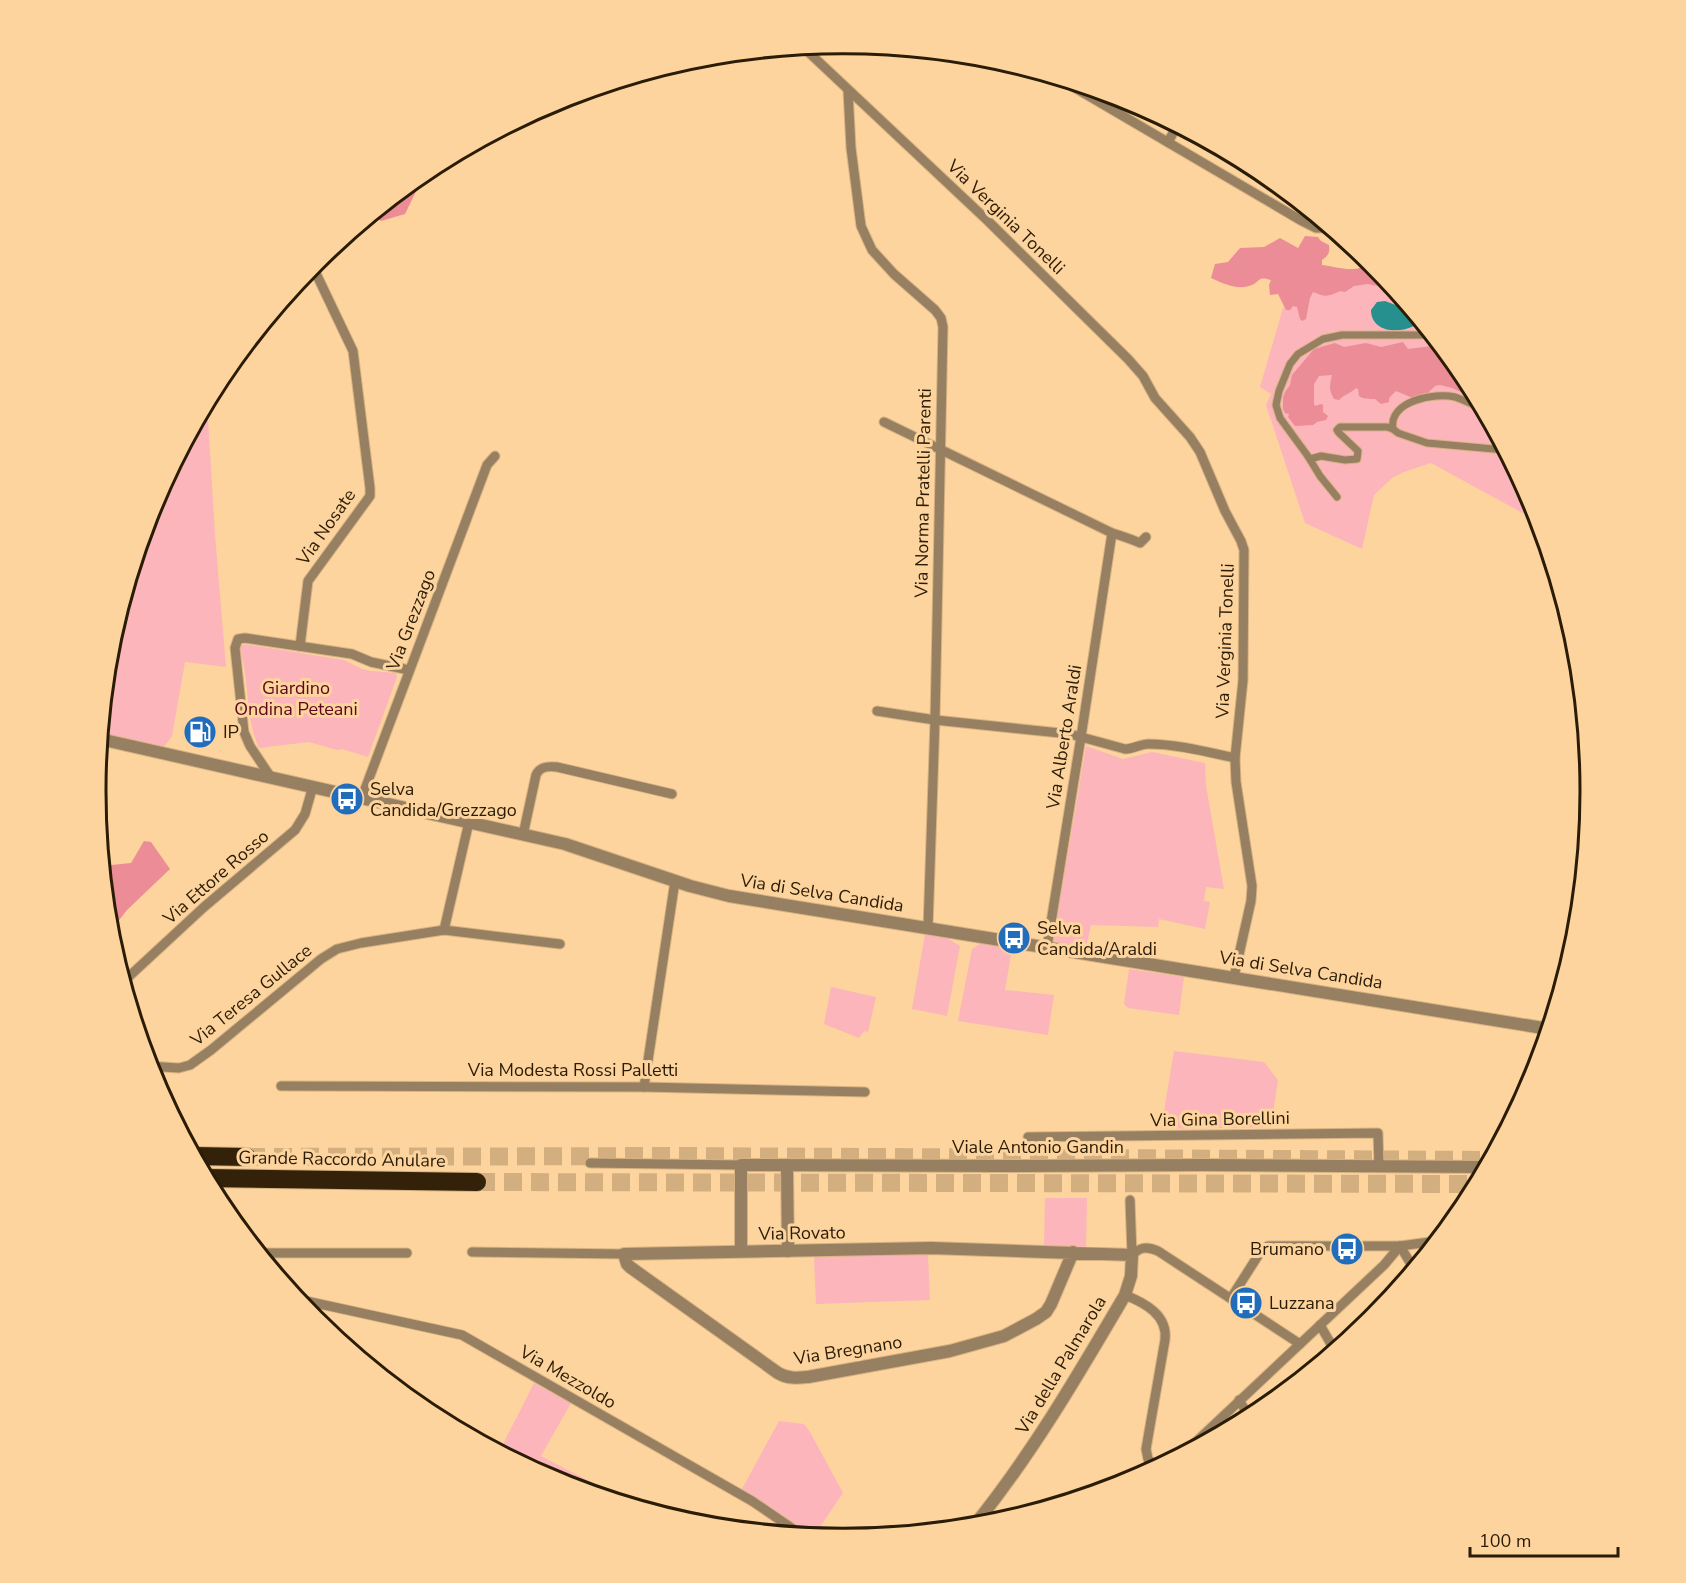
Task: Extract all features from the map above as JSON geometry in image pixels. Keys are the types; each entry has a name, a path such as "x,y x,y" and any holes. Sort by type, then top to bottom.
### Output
{"highway":[{"name":"Grande Raccordo Anulare","path":"202,1156 247,1157"},
{"name":"Grande Raccordo Anulare","path":"216,1178 477,1182"}],"street":[{"name":"Via Verginia Tonelli","path":"811,55 988,221 1128,359 1143,376 1155,398 1190,437 1200,452 1244,550 1243,680 1235,758 1236,782 1251,873 1252,894 1234,977"},
{"name":"Via Norma Pratelli Parenti","path":"848,91 851,148 861,226 872,250 894,274 935,310 943,322 935,720 928,928"},
{"path":"1088,96 1302,221 1318,228"},
{"path":"1168,142 1173,132"},
{"name":"Via Nosate","path":"300,646 308,580 370,495 352,351 317,275"},
{"path":"1337,497 1280,418 1276,404 1290,364 1298,354 1323,339 1353,334 1421,335"},
{"path":"1393,429 1392,422 1404,404 1418,400 1454,397 1470,404"},
{"path":"1268,400 1276,404"},
{"path":"885,422 1112,533 1125,538 1130,537 1140,543 1146,537"},
{"path":"1309,458 1321,456 1345,460 1357,459 1359,451 1339,433 1337,430 1340,427 1387,428 1427,443 1496,449"},
{"name":"Via Grezzago","path":"362,798 487,465 495,456"},
{"name":"Via Alberto Araldi","path":"1047,947 1112,533"},
{"path":"270,776 250,746 244,732 237,671 236,644 238,639 245,638 352,654 371,662 409,670"},
{"path":"877,711 935,720 1070,734 1125,749 1133,749 1146,744 1235,758"},
{"name":"Via di Selva Candida","path":"107,741 523,835 591,852 706,891 737,898 1541,1028"},
{"path":"523,835 536,775 544,767 557,767 672,794"},
{"name":"Via Ettore Rosso","path":"130,976 204,907 295,830 304,814 313,786"},
{"path":"444,930 469,822"},
{"path":"644,1087 675,881"},
{"name":"Via Teresa Gullace","path":"159,1067 179,1068 190,1065 321,959 337,949 444,930 560,944"},
{"name":"Via Modesta Rossi Palletti","path":"281,1086 644,1087 865,1092"},
{"name":"Via Gina Borellini","path":"1028,1137 1378,1133 1379,1167"},
{"name":"Viale Antonio Gandin","path":"590,1163 1478,1167"},
{"path":"741,1165 741,1251"},
{"path":"787,1165 788,1251"},
{"path":"1125,1295 1131,1276 1130,1200"},
{"path":"1231,1298 1266,1246 1400,1246 1426,1242"},
{"path":"1400,1246 1410,1262"},
{"path":"1203,1435 1384,1265 1400,1246"},
{"name":"Via Rovato","path":"472,1252 624,1254 931,1248 1132,1255"},
{"path":"1132,1255 1142,1248 1155,1249 1300,1344"},
{"name":"Via Bregnano","path":"624,1254 630,1267 778,1373 796,1378 950,1351 1004,1336 1046,1312 1073,1252"},
{"path":"269,1253 407,1253"},
{"name":"Via della Palmarola","path":"982,1516 1060,1405 1125,1295 1144,1304 1154,1312 1165,1330 1146,1449 1150,1462"},
{"name":"Via Mezzoldo","path":"312,1302 462,1335 752,1501 790,1527"},
{"path":"1320,1325 1331,1344"},
{"path":"1239,1400 1245,1410"}],"green space":[{"path":"1282,261 1377,284 1428,343 1456,382 1482,423 1526,515 1431,463 1392,478 1374,495 1362,549 1305,523 1266,405 1271,394 1260,387 1284,305"},
{"path":"208,417 226,667 185,662 172,736 163,748 108,735 112,695 131,601 145,554 182,465"},
{"name":"Giardino Ondina Peteani","path":"244,644 344,660 362,669 396,673 397,677 368,757 309,742 259,748 249,712 240,650"},
{"path":"1086,746 1123,759 1152,752 1205,763 1206,786 1224,889 1206,887 1204,901 1210,902 1205,929 1159,919 1158,927 1091,925 1086,947 1053,942"},
{"path":"925,934 942,935 960,946 947,1016 912,1009"},
{"path":"981,943 1012,949 1005,990 1054,995 1048,1035 958,1021 972,949"},
{"path":"1129,969 1184,977 1179,1015 1128,1008 1124,1004"},
{"path":"831,987 876,997 868,1032 864,1031 859,1038 824,1024"},
{"path":"1174,1051 1264,1062 1278,1080 1271,1127 1161,1129"},
{"path":"1045,1198 1087,1198 1086,1247 1044,1246"},
{"path":"928,1254 930,1300 816,1304 814,1257"},
{"path":"534,1383 571,1403 541,1456 607,1490 561,1473 502,1445"},
{"path":"779,1421 804,1424 843,1493 819,1528 798,1527 742,1489"}],"shaded area":[{"path":"417,190 405,214 381,221 378,219"},
{"path":"1305,236 1318,237 1329,245 1329,252 1322,260 1322,265 1354,269 1361,267 1381,288 1368,284 1354,286 1345,292 1340,291 1329,295 1313,292 1306,319 1302,321 1297,307 1293,306 1290,310 1286,310 1278,294 1270,295 1271,280 1261,279 1253,285 1239,287 1211,278 1215,264 1228,262 1240,248 1264,247 1280,238 1298,248"},
{"path":"1403,342 1408,349 1430,346 1463,393 1440,385 1415,399 1396,391 1389,398 1389,402 1381,404 1375,399 1359,396 1356,388 1339,400 1334,399 1331,392 1332,375 1319,376 1314,384 1314,404 1315,406 1323,405 1323,412 1328,416 1326,420 1313,425 1295,426 1288,417 1289,414 1283,409 1283,398 1292,375 1314,349 1335,343 1344,347 1366,343 1381,347"},
{"path":"144,841 151,842 170,869 118,922 110,865 131,863"}],"water":[{"path":"1385,301 1398,306 1414,326 1401,330 1380,327 1375,323 1371,310 1377,302"}],"tunnel":[{"path":"247,1157 674,1156 1482,1160"},
{"path":"477,1182 1467,1184"}],"place":[{"name":"IP","path":"200,732"},
{"name":"Selva Candida/Grezzago","path":"347,799"},
{"name":"Selva Candida/Araldi","path":"1014,938"},
{"name":"Brumano","path":"1347,1249"},
{"name":"Luzzana","path":"1246,1303"}]}
